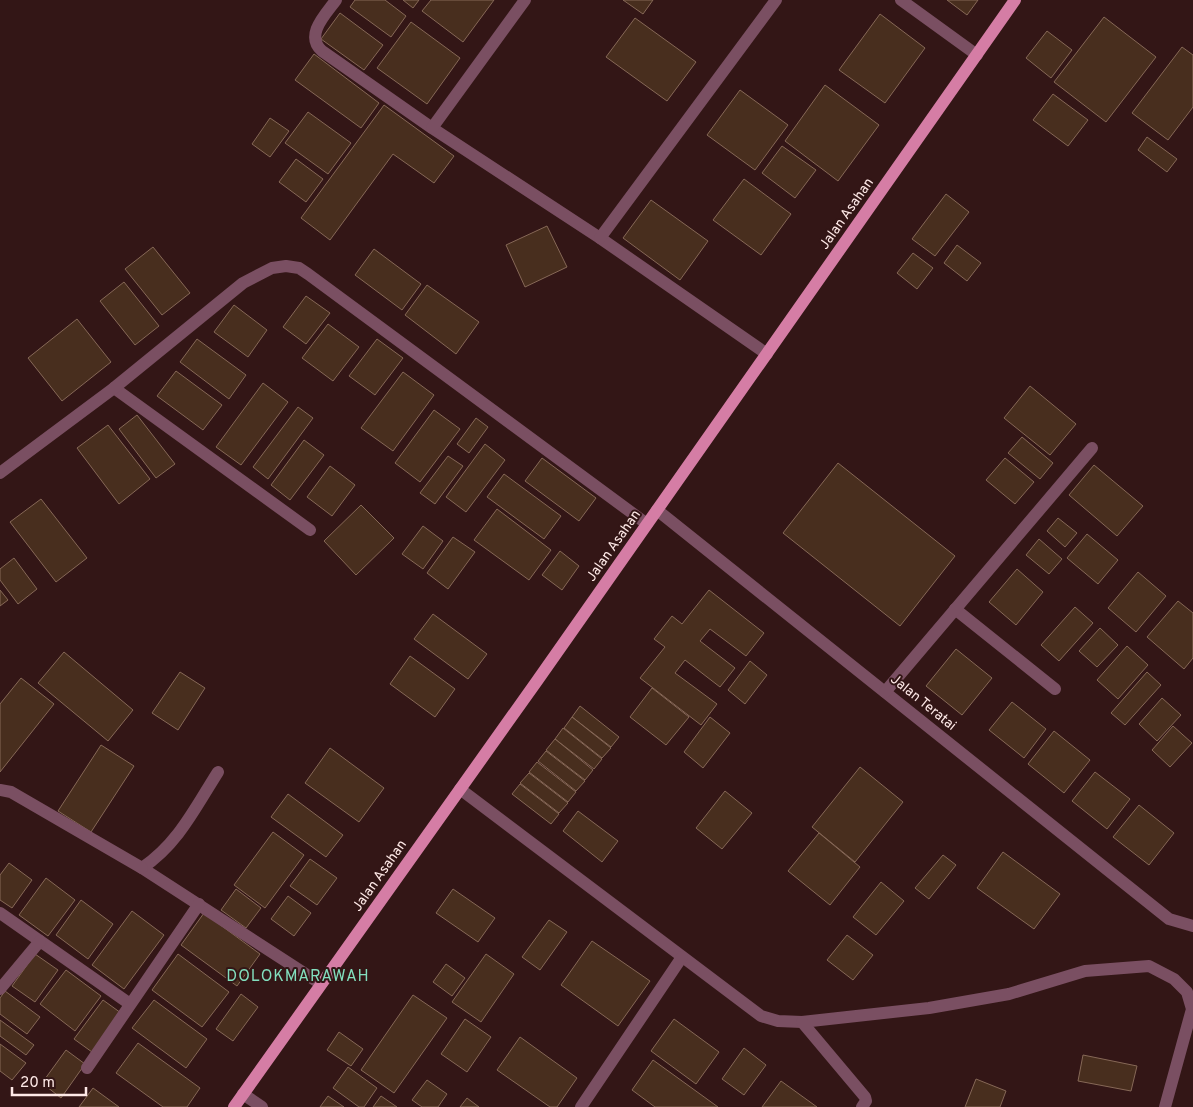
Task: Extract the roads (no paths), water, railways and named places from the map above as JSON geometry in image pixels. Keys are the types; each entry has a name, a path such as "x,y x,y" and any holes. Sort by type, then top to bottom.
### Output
{"main road":[{"name":"Jalan Asahan","path":"234,1107 1015,0"}],"street":[{"path":"336,0 316,30 314,40 317,47 432,128 600,238 767,354"},
{"path":"432,128 525,0"},
{"path":"600,238 776,0"},
{"path":"901,0 977,55"},
{"path":"0,473 114,388 242,283 272,268 286,266 298,268 647,524"},
{"path":"114,388 310,530"},
{"path":"886,692 1092,448"},
{"name":"Jalan Teratai","path":"657,510 1170,919 1193,926"},
{"path":"955,609 1054,689"},
{"path":"142,868 157,858 173,841 218,772"},
{"path":"460,789 761,1016 778,1021 802,1022 929,1008 1009,994 1085,971 1149,966 1174,979 1187,992 1192,1008 1165,1107"},
{"path":"0,790 11,792 142,868 321,984"},
{"path":"87,1068 199,904"},
{"path":"0,913 130,1004"},
{"path":"0,989 40,941"},
{"path":"580,1107 682,957"},
{"path":"802,1022 865,1097 866,1102 862,1107"},
{"path":"243,1094 262,1107"}],"district":[{"name":"DOLOKMARAWAH","path":"298,977"}]}
